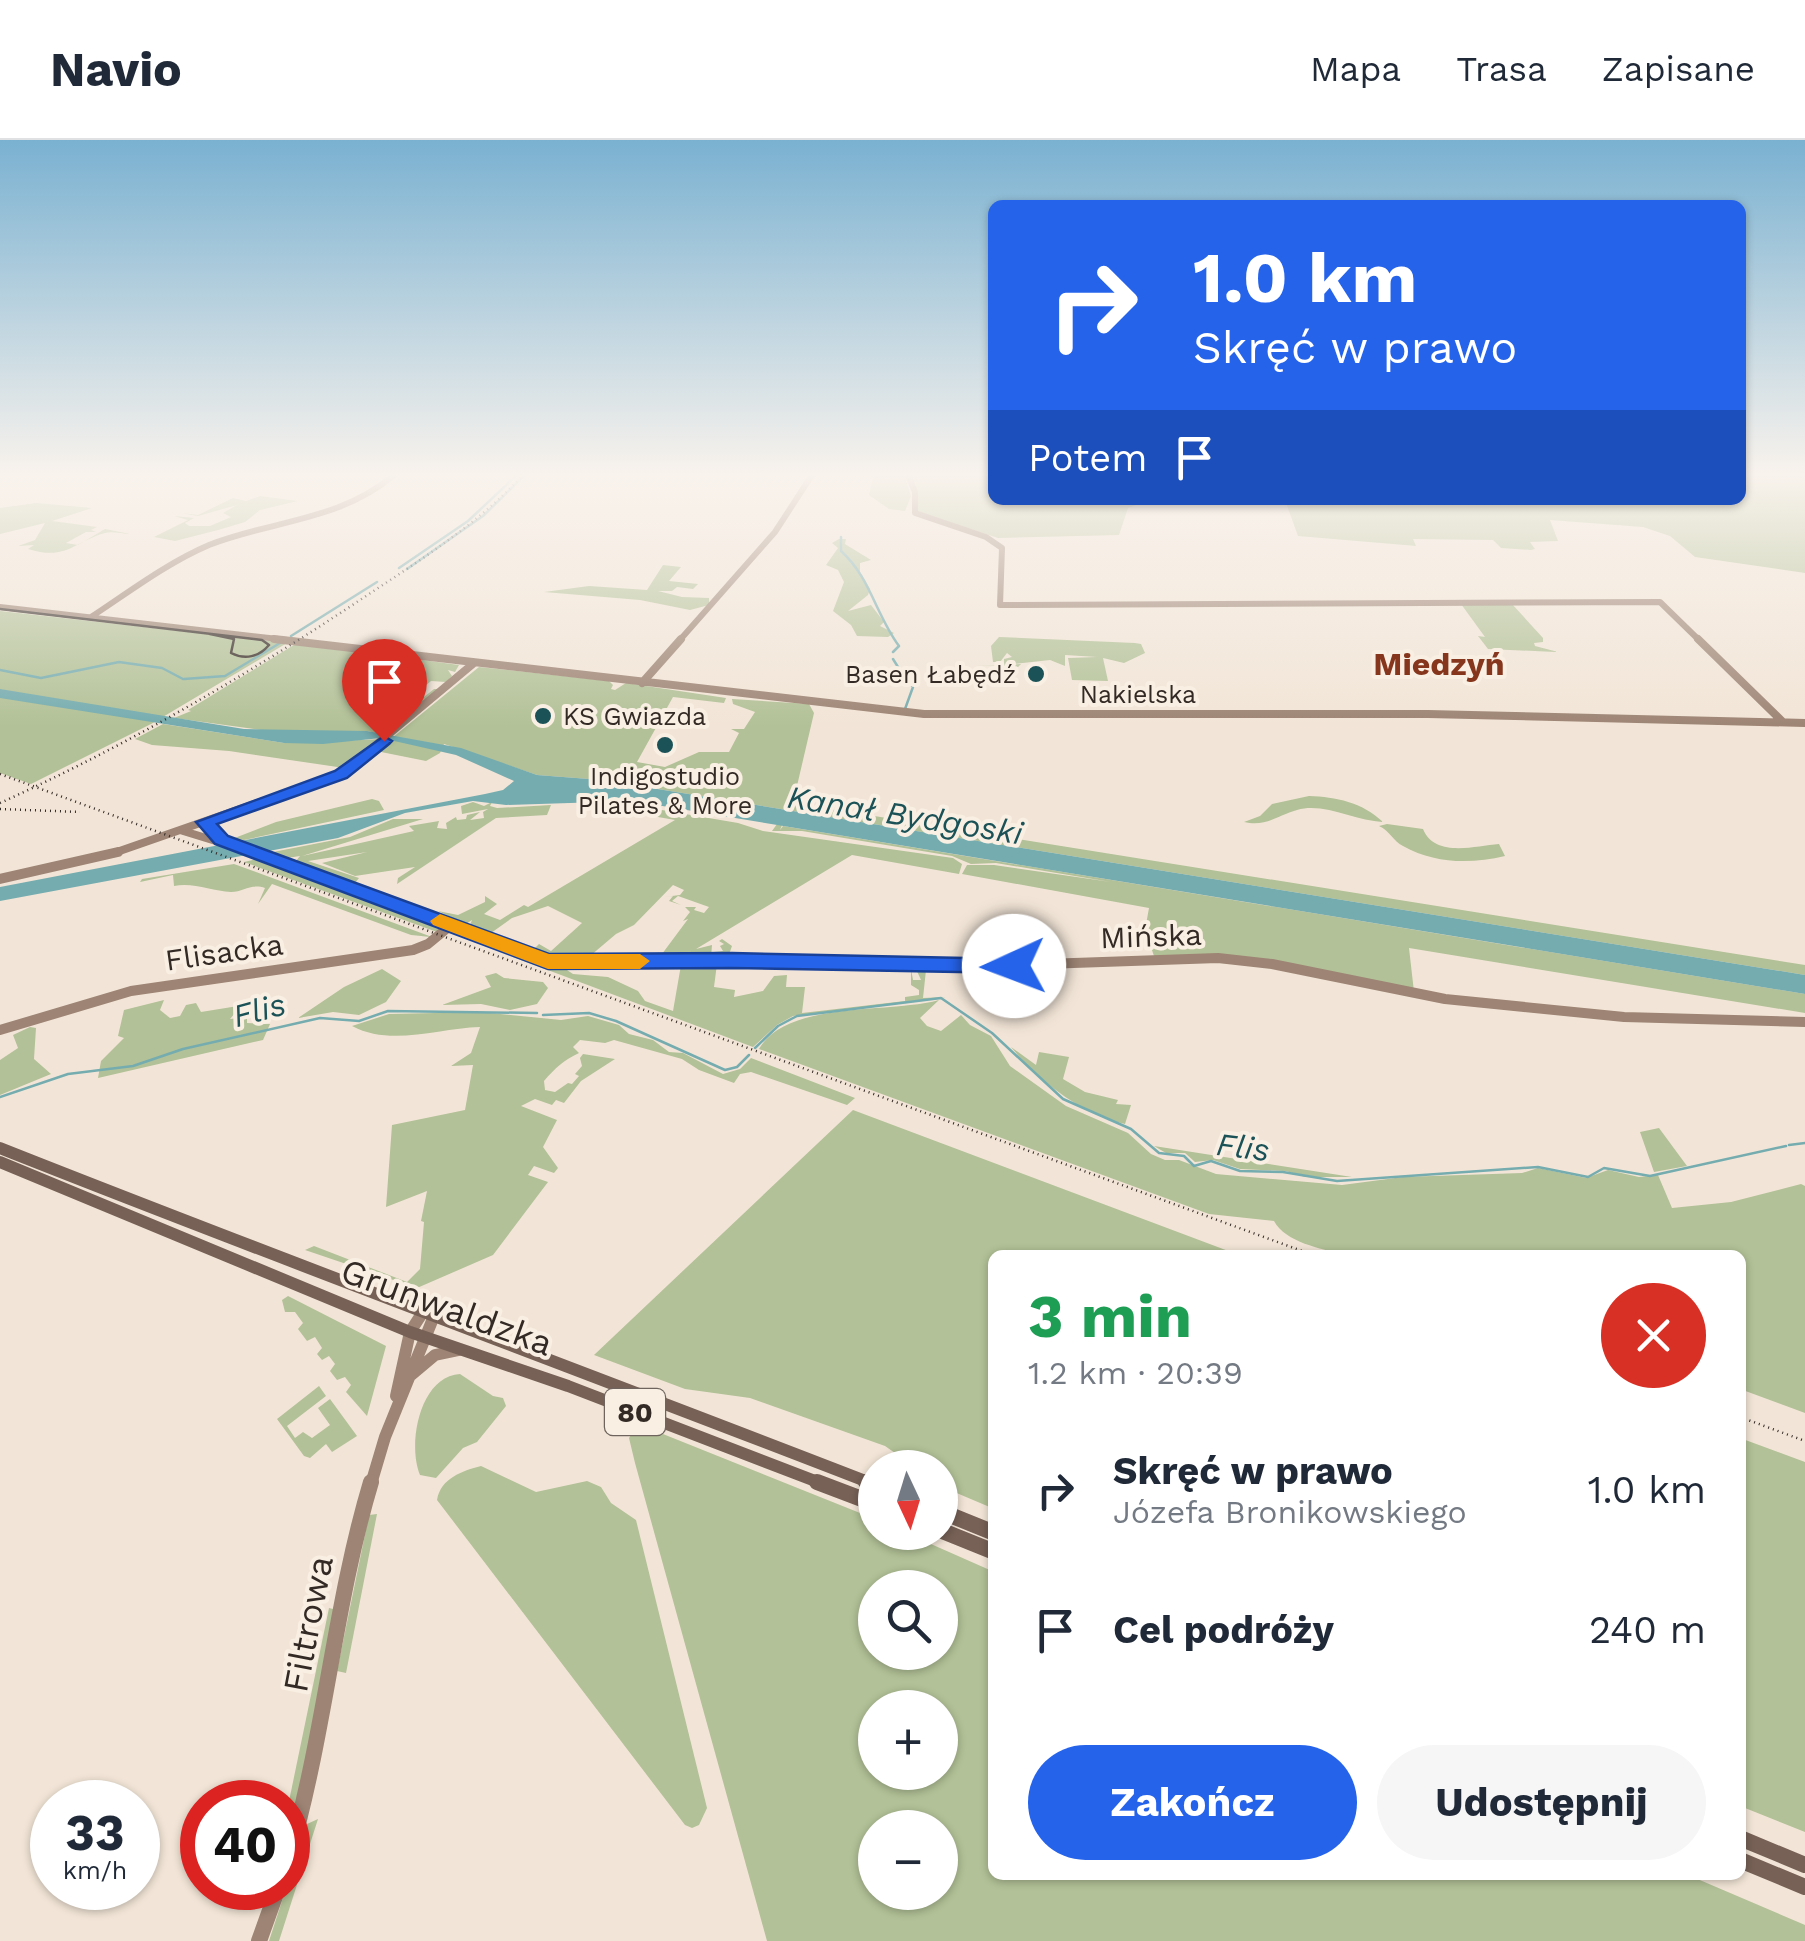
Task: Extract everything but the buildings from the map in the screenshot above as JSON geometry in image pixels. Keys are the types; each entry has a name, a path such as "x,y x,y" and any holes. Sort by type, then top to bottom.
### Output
{"main road":[{"name":"Grunwaldzka","path":"0,1148 340,1284 858,1479"},
{"name":"Grunwaldzka","path":"0,1162 416,1334 568,1386 858,1497"},
{"path":"958,1518 988,1530"},
{"path":"958,1538 988,1550"},
{"path":"1746,1840 1805,1864"},
{"path":"1746,1862 1805,1886"}],"street":[{"path":"90,617 185,559"},
{"path":"642,682 752,559"},
{"path":"1003,559 1000,605 1660,602 1783,722"},
{"name":"Nakielska","path":"0,606 924,714 1412,713 1805,723"},
{"path":"200,826 341,774 474,663"},
{"name":"Mińska","path":"0,879 92,860 200,826 219,839 548,962 732,960 961,968 1218,958 1272,964 1406,994 1536,1009 1673,1020 1805,1022"},
{"name":"Flisacka","path":"0,1030 131,991 418,949 451,925"},
{"name":"Filtrowa","path":"396,1402 397,1376 428,1314"},
{"name":"Filtrowa","path":"309,1780 361,1522 396,1402 409,1376 416,1334"},
{"path":"409,1376 430,1358 459,1350"},
{"path":"260,1941 271,1910"}],"green space":[{"path":"830,559 871,560 860,563 860,572 870,589 868,595 848,611 871,605 884,622 880,626 894,633 888,637 857,636 851,625 833,611 844,582 838,570 826,565"},
{"path":"1709,559 1805,559 1805,573"},
{"path":"663,565 681,567 669,581 698,584 693,589 658,591 709,598 709,605 690,610 640,600 544,592 589,586 647,590"},
{"path":"1461,604 1512,604 1543,638 1535,646 1558,652 1488,649 1478,636 1485,637"},
{"path":"0,611 287,643 151,724 31,784 0,773"},
{"path":"999,637 1135,643 1141,644 1145,653 1124,663 1103,658 1108,681 1072,680 1068,658 1097,657 1065,655 1065,666 1050,660 1005,665 1021,664 1018,667 975,665 1004,666 1004,659 1012,657 1007,653 1000,662 993,662 991,646"},
{"path":"297,643 459,665 455,672 448,670 452,676 446,682 431,681 404,704 414,705 439,689 416,706 417,710 409,707 403,712 411,712 385,735 367,731 268,731 174,718"},
{"path":"479,667 609,681 615,690 626,683 726,698 724,703 673,697 637,762 665,767 699,752 729,752 739,733 731,729 744,729 755,712 733,704 732,699 809,704 814,713 793,803 1805,965 1805,975 602,780 537,775 444,744 440,753 426,761 376,751"},
{"path":"163,724 284,743 385,739 351,769 229,751 152,745 135,739"},
{"path":"1309,796 1348,802 1383,822 1307,808 1265,822 1244,822 1260,816 1272,804"},
{"path":"372,799 379,801 384,810 244,840 232,839 276,822"},
{"path":"473,802 484,806 492,802 490,806 497,808 551,805 547,815 496,818 397,884 398,878 415,867 355,876 322,863 367,852 308,861 359,878 355,883 295,862 300,856 287,858 273,852 350,837 393,819 423,819 302,856 414,831 409,826 439,821 437,828 447,829 446,823 456,817 466,819 467,815 480,812 470,820 484,818 483,812 488,809 462,814 461,806"},
{"path":"644,807 763,831 953,858 962,864 959,874 852,855 696,949 712,945 711,957 662,954 688,919 683,921 690,912 685,907 696,907 694,910 704,913 709,907 678,896 672,901 681,905 669,901 673,896 664,897 680,895 684,890 673,885 634,925 616,934 590,956 643,957 566,959 531,952 539,944 551,951 582,923 548,906 512,918 491,933 470,925 472,920 466,924 438,911 458,915 485,902 485,896 497,904 484,914 500,920 524,905 528,907 675,820 630,812"},
{"path":"777,824 782,825 780,830 783,826 1805,994 1805,1013 1409,948 1414,992 1277,962 1154,956 1145,930 1149,908 962,874 967,865 994,865 1111,882 996,863 971,864 952,856 802,831 772,831"},
{"path":"1379,826 1423,829 1436,844 1446,847 1499,844 1505,856 1466,861 1428,856 1400,844"},
{"path":"261,858 440,928 437,932 244,862"},
{"path":"234,864 432,937 411,935 272,884 258,904 265,888 231,892 174,886 173,875 140,882 142,879"},
{"path":"722,939 732,946 728,957 711,957 713,952 723,951 720,946 724,944 719,941"},
{"path":"515,955 561,966 573,974 608,977 638,991 645,1001 673,1011 681,965 717,964 714,987 735,990 734,997 763,991 774,976 787,975 786,987 805,987 802,1013 905,1001 905,997 919,995 919,990 911,985 911,969 913,980 921,980 916,969 926,970 923,998 946,997 793,1016 753,1047"},
{"path":"382,969 401,981 386,1002 359,1015 333,1012 298,1018 344,987"},
{"path":"496,973 504,978 543,982 548,988 537,1004 510,1010 481,1004 442,1005 491,987 485,976"},
{"path":"164,1000 160,1010 170,1018 180,1016 186,1005 196,1003 201,1012 238,1006 230,1019 247,1017 247,1023 270,1024 263,1040 98,1078 101,1061 124,1038 118,1036 124,1010"},
{"path":"939,1000 920,1018 927,1026 941,1031 961,1015 970,1025 991,1036 1010,1066 1066,1106 1128,1133 1151,1154 1216,1174 1342,1185 1403,1177 1522,1173 1538,1168 1586,1178 1608,1170 1639,1177 1658,1175 1672,1208 1731,1202 1801,1184 1805,1186 1805,1413 1746,1391 1746,1250 1326,1250 1295,1240 1274,1221 1209,1214 759,1049 773,1033 815,1016"},
{"path":"481,1012 561,1020 588,1016 619,1025 629,1034 653,1040 669,1052 683,1053 723,1074 740,1069 751,1058 855,1098 847,1105 751,1072 740,1074 734,1083 682,1059 614,1040 580,1040 573,1047 579,1053 548,1076 545,1090 555,1092 572,1084 579,1076 575,1074 582,1066 583,1054 615,1059 581,1081 564,1103 556,1100 552,1105 535,1099 521,1106 557,1120 543,1147 558,1168 554,1173 534,1166 528,1175 548,1182 493,1255 417,1288 305,1250 314,1246 407,1282 420,1269 424,1222 421,1221 427,1191 386,1207 392,1125 465,1110 473,1065 451,1066 471,1053 480,1027 399,1036 352,1026 389,1014"},
{"path":"36,1028 34,1059 51,1074 0,1095 0,1060 18,1048 13,1035"},
{"path":"1011,1047 1036,1065 1039,1052 1069,1057 1063,1079 1085,1092 1118,1100 1116,1104 1131,1105 1125,1124 1093,1113 1062,1094"},
{"path":"853,1110 1226,1250 988,1250 988,1506 958,1494 958,1450 891,1450 750,1398 685,1389 594,1355"},
{"path":"1659,1128 1687,1166 1654,1172 1640,1132"},
{"path":"1154,1146 1352,1177 1305,1177 1286,1171 1240,1169 1213,1160 1195,1162 1185,1153 1166,1153"},
{"path":"288,1296 386,1346 367,1416 346,1392 351,1385 345,1377 337,1380 330,1371 335,1364 329,1356 322,1360 317,1354 322,1348 315,1337 307,1341 298,1329 303,1323 295,1312 285,1312 282,1300"},
{"path":"460,1374 493,1396 503,1398 506,1406 477,1442 463,1448 436,1478 420,1475 415,1446 420,1414 435,1386"},
{"path":"319,1386 326,1396 287,1426 295,1438 303,1432 312,1438 330,1425 318,1408 330,1399 357,1436 332,1452 326,1444 310,1458 304,1456 277,1419"},
{"path":"638,1424 858,1512 858,1550 944,1550 988,1569 988,1880 1700,1880 1805,1925 1805,1941 767,1941 635,1463 629,1438"},
{"path":"1746,1440 1805,1462 1805,1832 1746,1808"},
{"path":"481,1466 536,1492 587,1481 601,1487 611,1503 636,1520 707,1808 699,1825 685,1825 437,1500 448,1481"},
{"path":"377,1514 346,1673 337,1671 369,1515"},
{"path":"329,1608 337,1610 304,1775 303,1780 293,1780"},
{"path":"318,1819 310,1844 310,1823"},
{"path":"279,1910 289,1910 279,1941 269,1941"}],"water":[{"path":"0,689 244,729 367,731 461,748 537,775 602,780 1805,975 1805,994 632,801 506,805 473,801 405,813 338,838 0,901 0,887 485,794 503,790 514,781 456,755 381,738 323,744 284,743 0,698"}],"waterway":[{"path":"399,568 412,559"},
{"path":"407,569 421,559"},
{"path":"849,559 899,646 893,652"},
{"path":"291,636 377,582"},
{"path":"184,679 225,676 280,643"},
{"path":"893,659 898,667"},
{"path":"0,670 41,678 119,662 162,668 183,679"},
{"path":"902,672 913,687 905,709"},
{"name":"Flis","path":"755,1048 778,1026 797,1016 941,998 992,1033 1063,1099 1131,1129 1159,1153 1184,1156 1194,1166 1211,1161 1240,1171 1283,1172 1337,1181 1538,1167 1588,1177 1604,1168 1650,1176 1786,1146"},
{"name":"Flis","path":"0,1097 68,1074 133,1066 183,1049 320,1018 359,1021 388,1011 537,1013"},
{"name":"Flis","path":"543,1015 589,1013 616,1021 725,1070 737,1067 749,1055"},
{"name":"Flis","path":"1789,1145 1805,1143"}],"tram line":[{"path":"0,609 262,640 269,645 256,655 241,656 231,653 234,639 210,634"}],"railway":[{"path":"35,787 184,709 420,559"},
{"path":"0,774 35,787"},
{"path":"0,803 35,787"},
{"path":"35,787 1299,1250"},
{"path":"0,809 80,812"},
{"path":"1746,1419 1805,1441"}],"slow traffic":[{"path":"440,921 548,962 640,961"}],"place":[{"name":"Basen Łabędź","path":"1036,674"},
{"name":"KS Gwiazda","path":"543,716"},
{"name":"Indigostudio Pilates & More","path":"665,745"}],"district":[{"name":"Miedzyń","path":"1439,664"}],"route":[{"path":"384,741 341,774 205,822 217,838 548,962 732,960 961,968 1014,966"}],"water label":[{"name":"Kanał Bydgoski","path":"905,815"}]}
